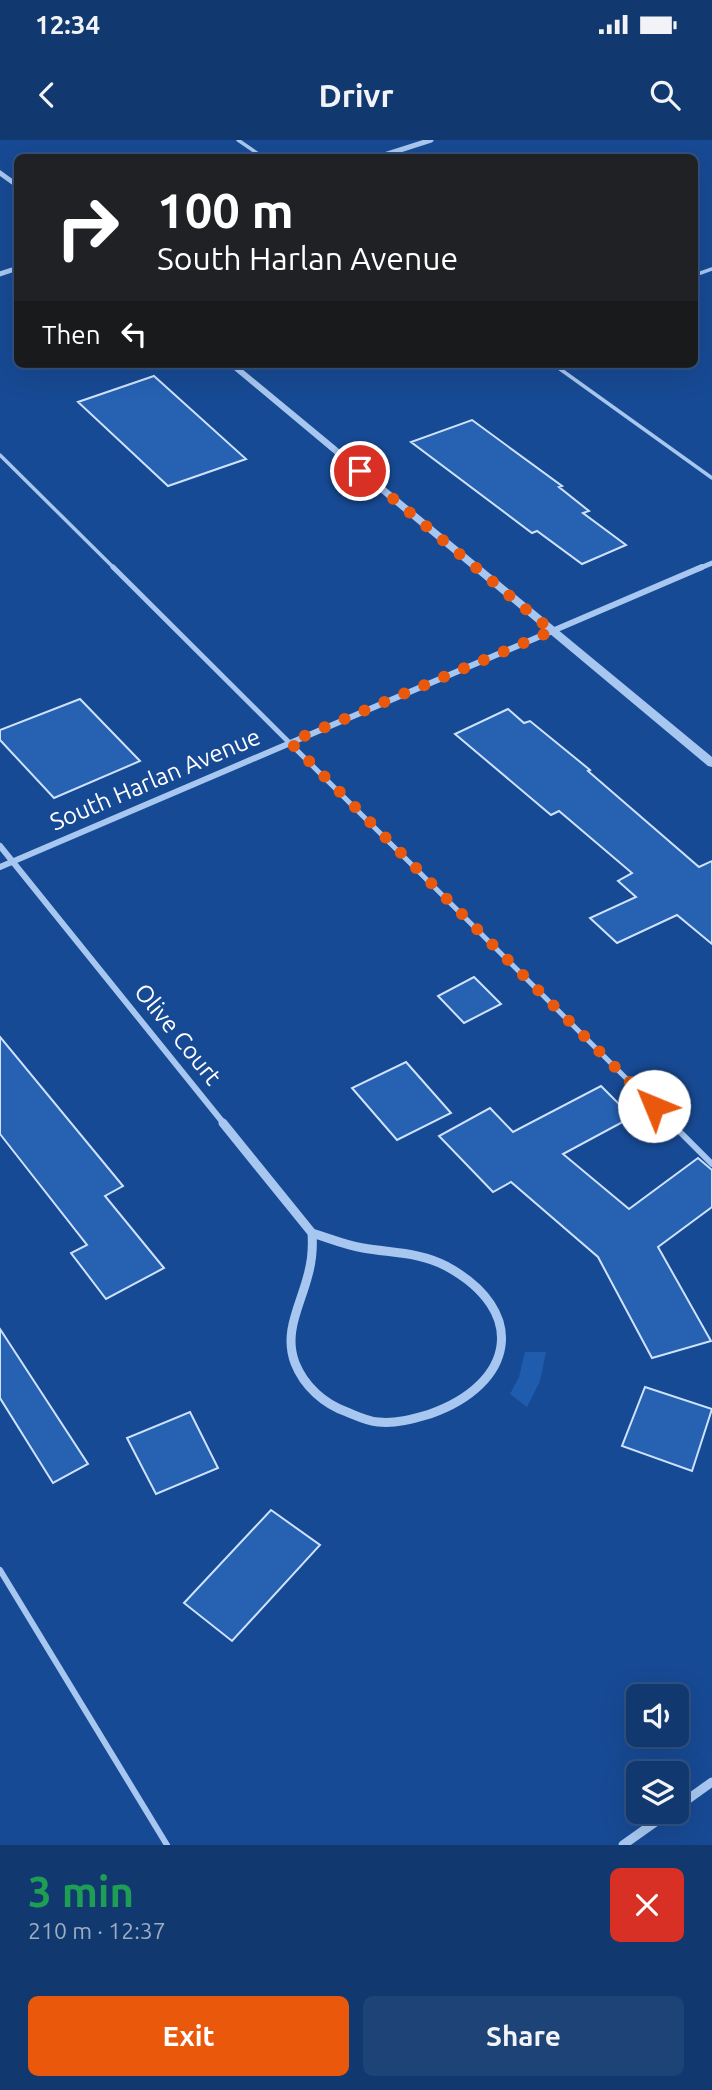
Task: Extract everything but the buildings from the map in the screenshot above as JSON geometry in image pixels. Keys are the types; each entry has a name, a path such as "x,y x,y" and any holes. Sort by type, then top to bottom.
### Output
{"street":[{"path":"387,154 431,140"},
{"path":"0,172 14,184"},
{"path":"236,368 712,763"},
{"name":"South Harlan Avenue","path":"0,867 712,563"},
{"name":"Olive Court","path":"0,846 312,1233"},
{"path":"312,1233 365,1249 426,1257 450,1269 469,1283 488,1300 500,1322 504,1342 497,1365 482,1385 462,1402 432,1414 403,1421 378,1422 358,1416 317,1396 293,1357 291,1340 294,1320 313,1255 312,1233"},
{"path":"689,1798 712,1782"},
{"path":"623,1845 653,1824"}],"lane":[{"path":"238,140 258,154"},
{"path":"559,368 712,478"},
{"path":"0,454 712,1164"},
{"path":"0,465 8,463"},
{"path":"0,1570 167,1845"}],"shaded area":[{"path":"525,1352 546,1352 540,1381 527,1407 510,1394 519,1377"}],"route":[{"path":"360,471 552,631 290,742 654,1106"}]}
